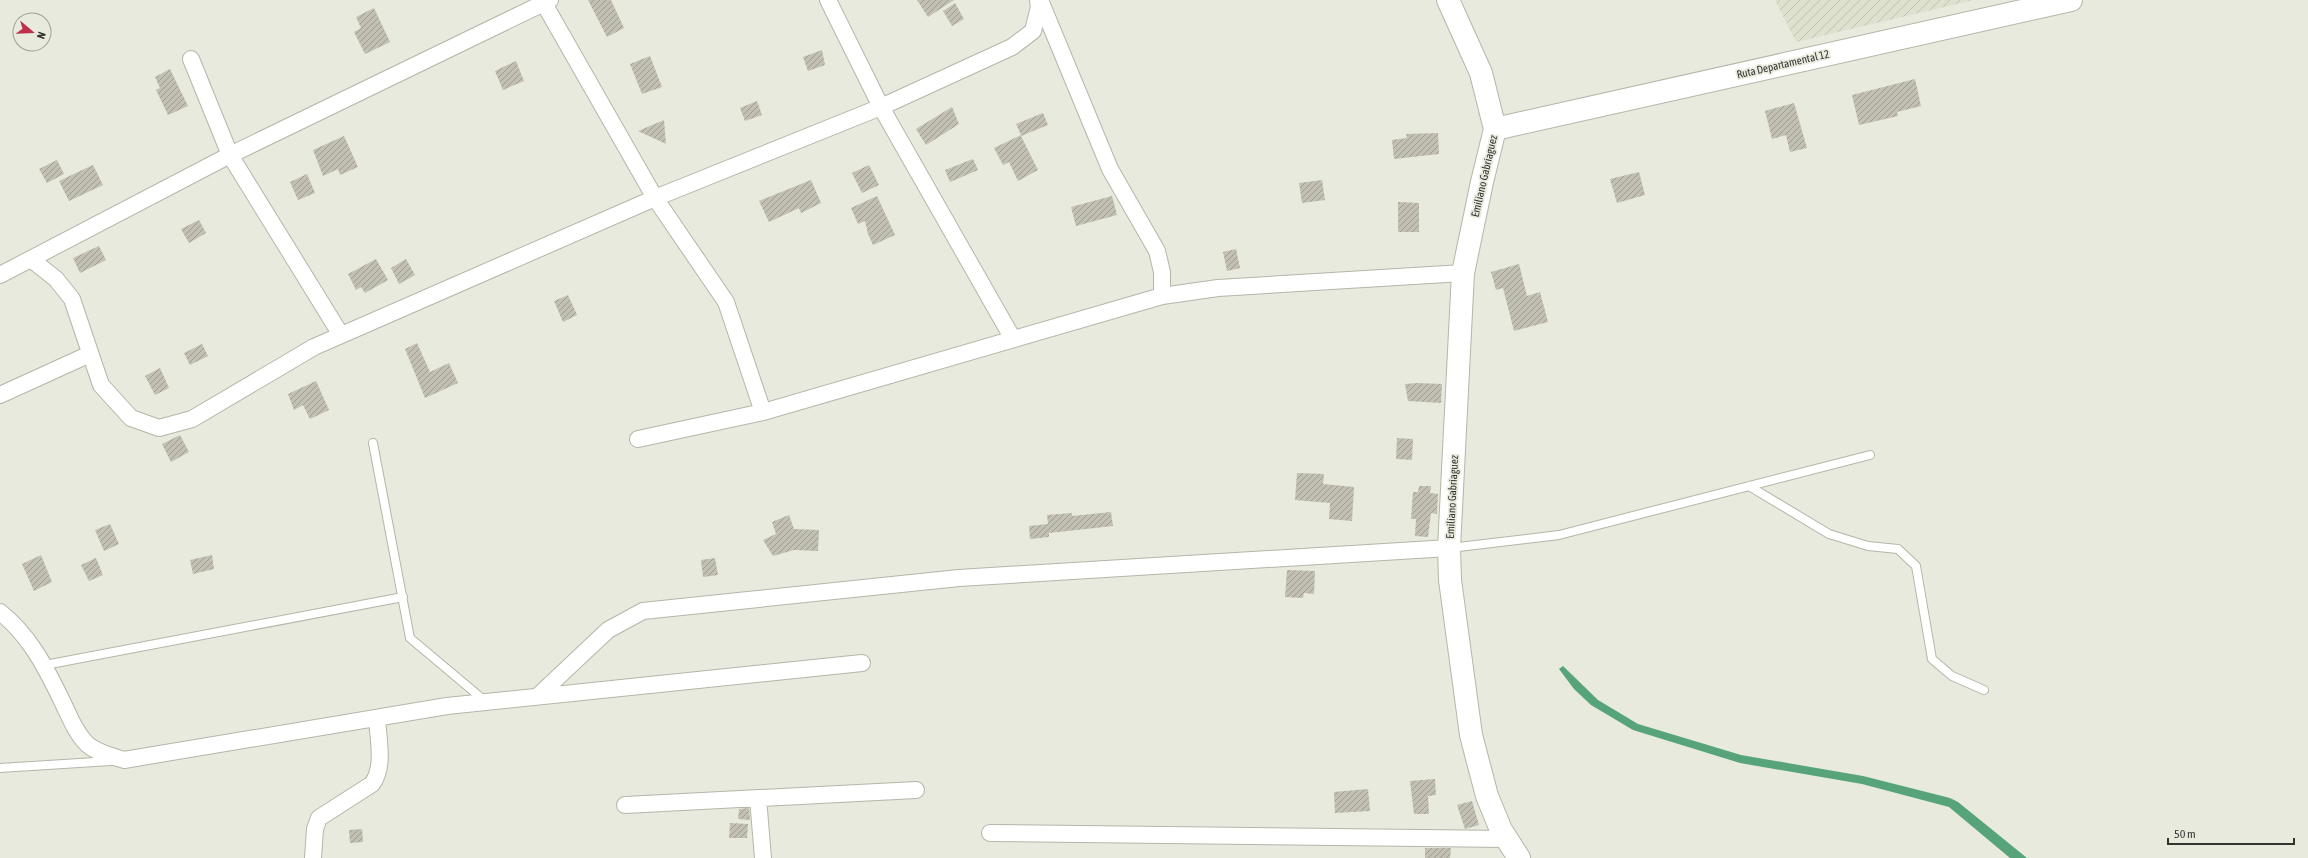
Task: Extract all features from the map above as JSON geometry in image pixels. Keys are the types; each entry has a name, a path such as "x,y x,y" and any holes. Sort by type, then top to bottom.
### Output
{"main road":[{"path":"1448,0 1481,72 1495,129"},
{"name":"Ruta Departamental 12","path":"1495,129 2071,0"},
{"name":"Emiliano Gabriaguez","path":"1495,129 1463,273 1449,548 1450,580 1471,735 1487,796 1507,839 1519,858"}],"street":[{"path":"828,0 882,107 1012,339"},
{"path":"32,260 56,280 72,299 101,385 131,418 159,428 192,419 314,347 655,198 882,107 1012,47 1033,31 1039,7 1039,0"},
{"path":"1039,0 1110,168 1157,251 1162,272 1162,296"},
{"path":"0,275 32,260 230,155 545,1 655,198 726,302 763,412"},
{"path":"191,58 230,155 341,335"},
{"path":"638,439 763,412 1162,296 1218,288 1463,273"},
{"path":"0,395 90,354"},
{"path":"539,695 608,630 643,611 959,578 1449,548"},
{"path":"0,612 8,618 40,656 77,732 88,745 104,754 124,760 377,718 485,702 539,695 862,663"},
{"path":"313,858 315,829 319,818 372,784 378,777 379,765 377,718"},
{"path":"626,805 916,790"},
{"path":"758,798 763,858"},
{"path":"990,833 1507,839"}],"lane":[{"path":"373,443 410,638 485,702"},
{"path":"1449,548 1559,535 1870,455"},
{"path":"1749,486 1829,534 1868,546 1898,549 1916,566 1932,659 1952,676 1984,690"},
{"path":"45,665 403,597"},
{"path":"0,768 124,760"}],"shaded area":[{"path":"1775,0 1974,0 1796,42"},
{"path":"1563,666 1598,700 1638,724 1741,755 1863,776 1950,798 1958,802 2027,858 2010,858 1949,807 1862,784 1740,763 1633,730 1591,705 1574,689 1559,669"}],"building":[{"path":"588,0 611,0 624,28 607,37"},
{"path":"917,0 954,0 928,17"},
{"path":"955,3 964,19 952,26 943,11"},
{"path":"374,8 390,42 365,54 354,32 361,28 356,17"},
{"path":"822,50 825,65 808,71 803,57"},
{"path":"650,56 662,87 642,94 630,64"},
{"path":"516,61 524,81 503,90 495,71"},
{"path":"170,69 188,106 168,115 156,90 160,88 155,77"},
{"path":"1915,79 1921,106 1897,112 1898,116 1859,125 1852,95"},
{"path":"757,101 762,115 745,121 740,108"},
{"path":"1794,103 1807,148 1790,152 1786,135 1772,139 1765,111"},
{"path":"952,107 959,124 926,145 916,129"},
{"path":"1043,113 1048,125 1021,136 1038,170 1018,181 1009,162 1003,165 994,148 1021,135 1016,124"},
{"path":"664,120 666,144 638,131"},
{"path":"1438,133 1439,154 1394,159 1392,140 1407,138 1406,134"},
{"path":"344,136 358,167 340,175 338,169 323,176 313,150"},
{"path":"973,159 978,170 950,182 945,170"},
{"path":"57,160 64,174 47,183 39,169"},
{"path":"93,165 103,185 69,201 59,181"},
{"path":"869,165 879,185 862,193 852,173"},
{"path":"1639,172 1645,195 1617,203 1610,179"},
{"path":"307,174 315,193 298,200 290,182"},
{"path":"811,180 821,203 801,213 799,208 769,222 759,201"},
{"path":"1322,180 1325,200 1302,203 1299,183"},
{"path":"877,196 895,235 873,245 868,234 865,221 858,224 851,208"},
{"path":"1112,196 1117,215 1076,226 1071,207"},
{"path":"1398,202 1419,203 1419,232 1398,232"},
{"path":"199,220 206,233 189,243 181,229"},
{"path":"99,246 106,260 80,273 73,258"},
{"path":"1236,249 1240,268 1227,271 1223,252"},
{"path":"376,259 388,280 365,293 361,287 356,290 348,274"},
{"path":"406,259 415,275 399,284 391,268"},
{"path":"1519,264 1527,296 1540,292 1548,322 1514,331 1503,288 1496,290 1491,272"},
{"path":"568,295 577,315 563,322 554,301"},
{"path":"417,343 430,372 449,363 458,383 425,398 405,349"},
{"path":"202,344 208,356 190,365 184,353"},
{"path":"160,368 169,388 155,395 145,376"},
{"path":"316,381 329,410 310,419 303,405 294,410 288,394"},
{"path":"1405,384 1442,384 1441,403 1408,401"},
{"path":"180,435 189,452 171,462 162,444"},
{"path":"1397,438 1413,439 1412,460 1396,459"},
{"path":"1297,473 1324,474 1323,484 1354,487 1352,521 1329,519 1330,503 1295,500"},
{"path":"1419,486 1431,486 1430,493 1438,494 1437,514 1431,513 1428,537 1415,536 1416,519 1411,519 1413,492 1418,492"},
{"path":"1111,512 1113,526 1049,533 1049,537 1030,539 1029,526 1048,524 1047,515 1072,513 1072,516"},
{"path":"789,515 794,529 819,530 818,551 794,550 773,556 763,540 776,534 772,522"},
{"path":"110,524 119,544 104,551 95,530"},
{"path":"41,555 52,582 34,591 22,564"},
{"path":"212,555 214,569 193,574 190,560"},
{"path":"96,558 103,575 89,581 81,565"},
{"path":"715,558 718,575 703,577 701,560"},
{"path":"1287,570 1315,571 1314,594 1304,593 1303,598 1285,597"},
{"path":"1435,779 1436,795 1428,796 1429,814 1414,814 1410,781"},
{"path":"1368,789 1370,811 1335,813 1334,792"},
{"path":"1472,801 1479,825 1465,829 1457,805"},
{"path":"749,808 750,820 738,819 739,809"},
{"path":"730,823 748,824 747,838 729,838"},
{"path":"362,829 363,842 350,843 349,830"},
{"path":"1425,848 1451,848 1450,858 1425,858"}]}
